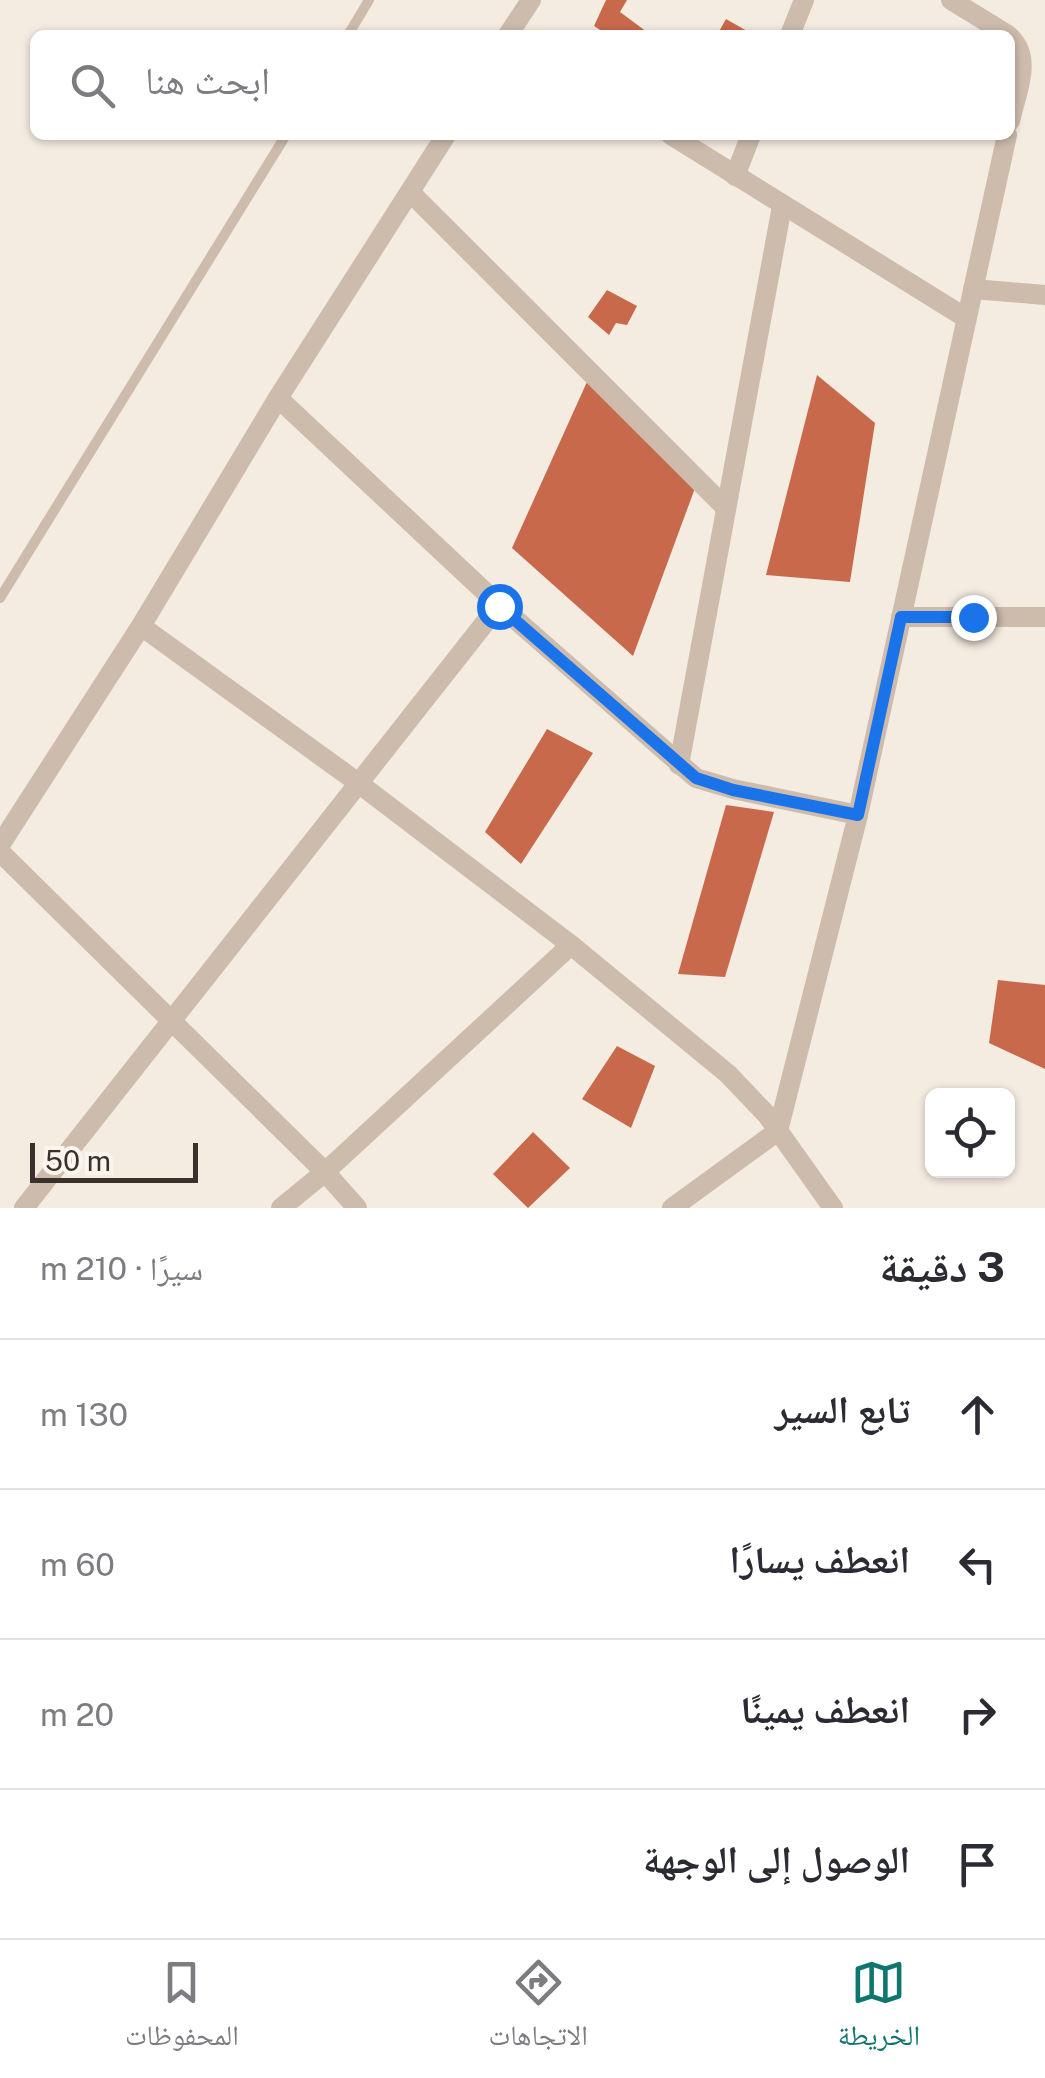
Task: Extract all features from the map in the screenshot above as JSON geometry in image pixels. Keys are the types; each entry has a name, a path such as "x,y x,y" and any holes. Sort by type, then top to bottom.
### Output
{"street":[{"path":"512,30 531,0"},
{"path":"792,30 804,0"},
{"path":"950,0 999,30"},
{"path":"1015,43 1022,52 1023,64 1015,99"},
{"path":"357,1208 0,848 141,626 278,398 443,140"},
{"path":"678,140 966,318"},
{"path":"735,176 749,140"},
{"path":"672,1208 778,1131 858,815 1006,140"},
{"path":"411,193 726,508"},
{"path":"679,766 782,206"},
{"path":"974,289 1045,296"},
{"path":"278,398 499,606 679,766 696,778 733,790 858,815"},
{"path":"24,1208 499,606"},
{"path":"901,617 1045,617"},
{"path":"141,626 357,782 571,945 742,1086 833,1208"},
{"path":"280,1208 325,1172 571,945"}],"lane":[{"path":"351,30 369,0"},
{"path":"0,598 283,140"}],"building":[{"path":"606,0 627,0 620,12 644,30 600,30 594,26"},
{"path":"726,19 745,30 720,30"},
{"path":"607,290 637,306 627,325 616,323 609,335 588,317"},
{"path":"591,373 698,480 633,656 512,548"},
{"path":"817,375 875,423 850,582 766,575"},
{"path":"547,729 593,753 521,864 485,832"},
{"path":"726,805 774,812 725,977 678,974"},
{"path":"998,980 1045,985 1045,1069 989,1043"},
{"path":"617,1046 655,1066 631,1128 582,1099"},
{"path":"533,1132 570,1168 528,1208 493,1174"}],"route":[{"path":"499,606 696,778 733,790 858,815 901,617 973,617"}]}
